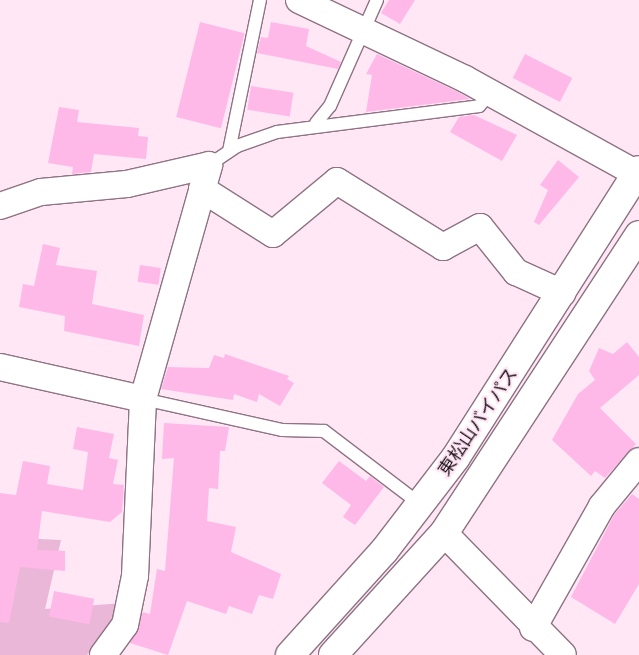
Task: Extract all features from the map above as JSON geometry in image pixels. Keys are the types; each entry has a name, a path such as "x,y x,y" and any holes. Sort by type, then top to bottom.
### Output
{"highway":[{"name":"東松山バイパス","path":"290,655 421,505 562,293 638,173"},
{"name":"東松山バイパス","path":"333,655 444,533 639,235"}],"street":[{"path":"298,0 361,26 638,173"},
{"path":"0,206 41,192 127,184 213,168"},
{"path":"213,168 273,234 337,181 443,248 480,227 516,272 562,293"},
{"path":"103,655 125,625 135,576 143,399 213,168"},
{"path":"0,367 143,399"},
{"path":"533,628 602,506 637,470"},
{"path":"444,533 533,628 563,655"}],"lane":[{"path":"213,168 260,0"},
{"path":"316,123 330,106 361,26 377,0"},
{"path":"213,168 276,132 316,123 479,106 492,94"},
{"path":"143,399 282,430 324,431 421,505"}],"shaded area":[{"path":"0,537 61,540 45,609 123,603 119,623 87,655 0,655"}],"building":[{"path":"389,0 415,0 400,24 381,13"},
{"path":"200,22 245,33 221,128 176,117"},
{"path":"271,22 309,29 306,46 341,62 338,69 257,53 261,37 268,38"},
{"path":"377,54 470,99 366,112 372,75 366,74"},
{"path":"525,54 572,78 560,102 513,78"},
{"path":"251,86 293,93 290,116 247,110"},
{"path":"59,107 79,110 77,122 139,128 138,136 148,137 146,159 94,154 91,172 72,174 73,167 48,163"},
{"path":"474,115 517,135 502,161 450,132 459,117"},
{"path":"558,160 579,177 539,225 534,222 548,190 540,185"},
{"path":"43,244 60,248 56,265 97,271 92,304 144,315 139,346 64,331 65,316 19,307 23,284 34,286"},
{"path":"140,265 161,268 158,285 138,282"},
{"path":"627,342 639,357 639,375 600,408 636,444 605,478 595,471 591,476 552,440 578,394 595,380 589,371 599,348 613,354"},
{"path":"225,354 289,376 287,379 294,383 280,406 259,394 257,402 234,394 233,400 161,389 168,367 209,368 214,355 224,358"},
{"path":"164,423 229,427 225,451 220,451 218,489 209,488 207,521 236,527 231,552 281,574 273,599 259,595 252,614 229,606 226,614 187,601 168,655 130,643 143,612 150,614 157,569 165,571 174,458 162,459"},
{"path":"77,427 114,434 109,458 118,460 113,484 124,485 122,512 110,522 42,511 37,550 65,551 65,571 20,567 9,623 0,622 0,493 16,495 23,461 50,466 47,484 83,490 88,452 73,449"},
{"path":"339,461 366,481 370,476 384,487 355,525 343,517 351,505 322,483"},
{"path":"632,494 639,499 639,584 615,624 571,597 614,515"},
{"path":"54,591 94,599 89,624 49,617"}]}
